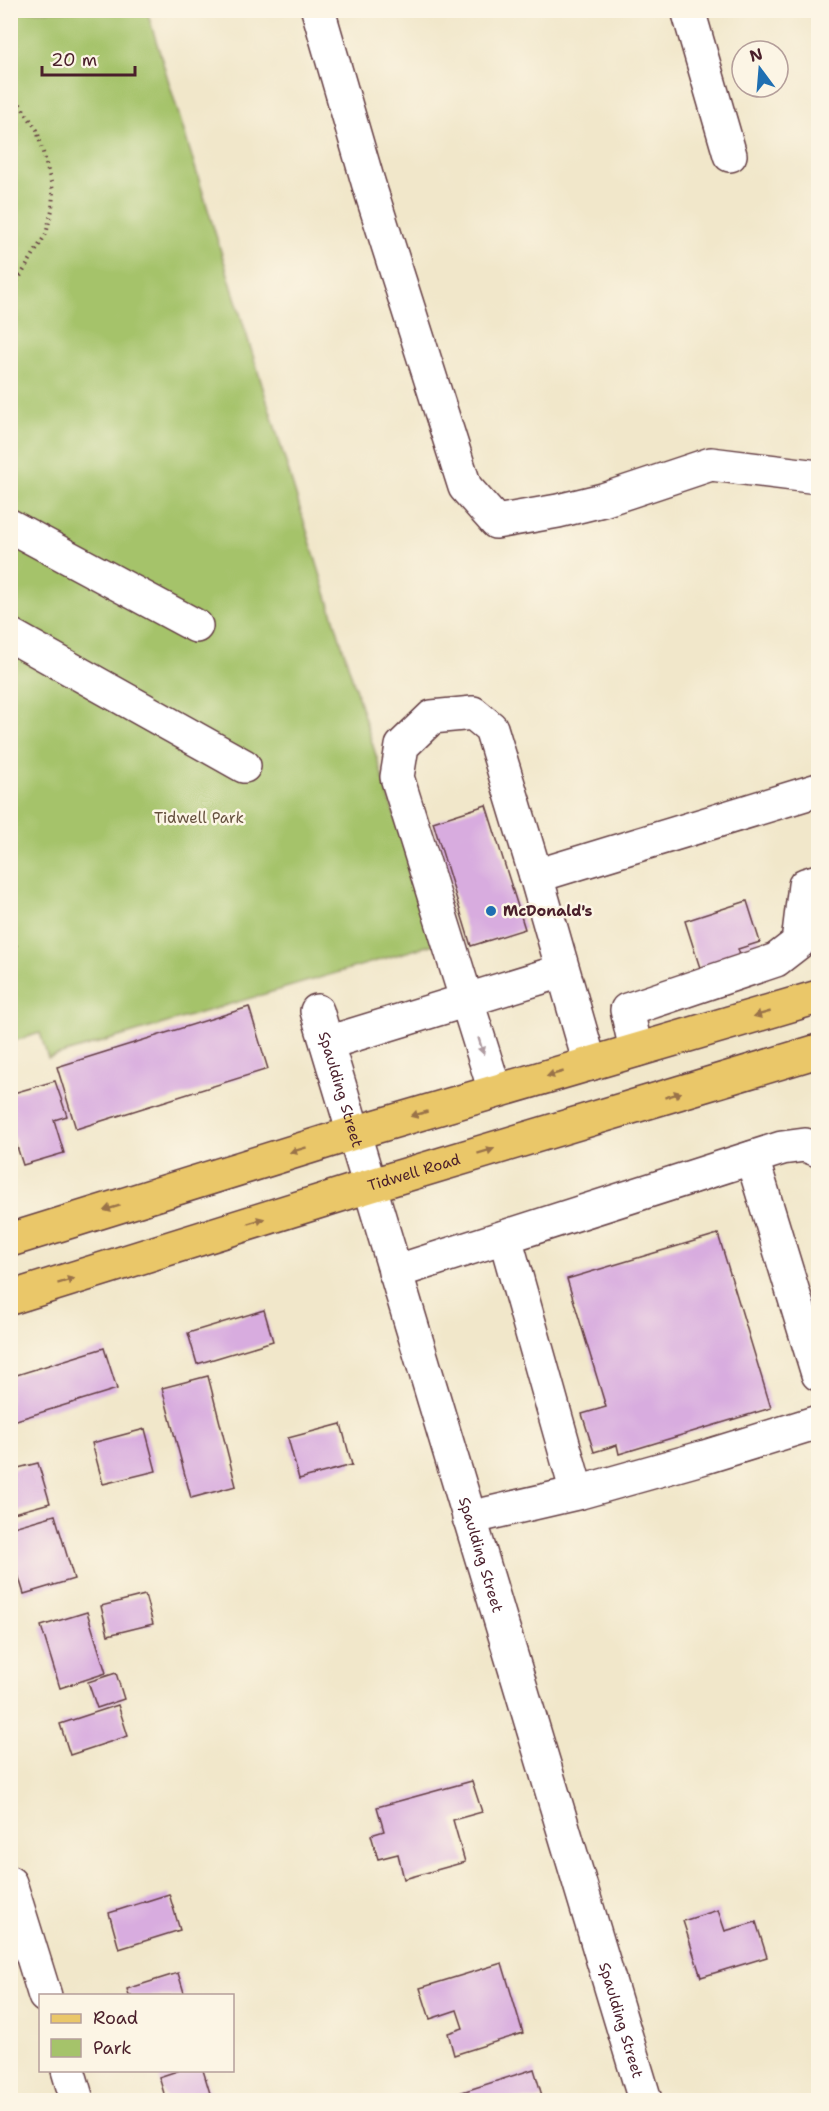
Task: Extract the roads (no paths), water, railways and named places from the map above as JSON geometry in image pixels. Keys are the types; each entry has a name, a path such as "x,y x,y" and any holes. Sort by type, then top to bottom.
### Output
{"main road":[{"path":"10,1240 354,1133 819,997"},
{"name":"Tidwell Road","path":"10,1299 369,1186 819,1051"}],"street":[{"path":"318,10 372,193 465,487 496,522 603,500 711,464 819,477"},
{"path":"688,10 730,154"},
{"path":"10,526 196,626"},
{"path":"10,635 244,766"},
{"path":"495,1091 397,777 402,746 432,717 473,713 491,728 590,1064"},
{"path":"536,876 819,790"},
{"path":"636,1050 627,1010 776,960 798,942 805,885 819,881"},
{"path":"327,1044 562,971"},
{"path":"688,990 699,1032"},
{"name":"Spaulding Street","path":"317,1011 645,2100"},
{"path":"395,1272 782,1148 805,1145 819,1150"},
{"path":"752,1158 819,1374"},
{"path":"506,1237 577,1493"},
{"path":"469,1518 577,1493 819,1422"},
{"path":"10,1883 45,1994"},
{"path":"69,2072 77,2100"}],"place":[{"name":"McDonald's","path":"491,911"}],"park label":[{"name":"Tidwell Park","path":"199,818"}]}
